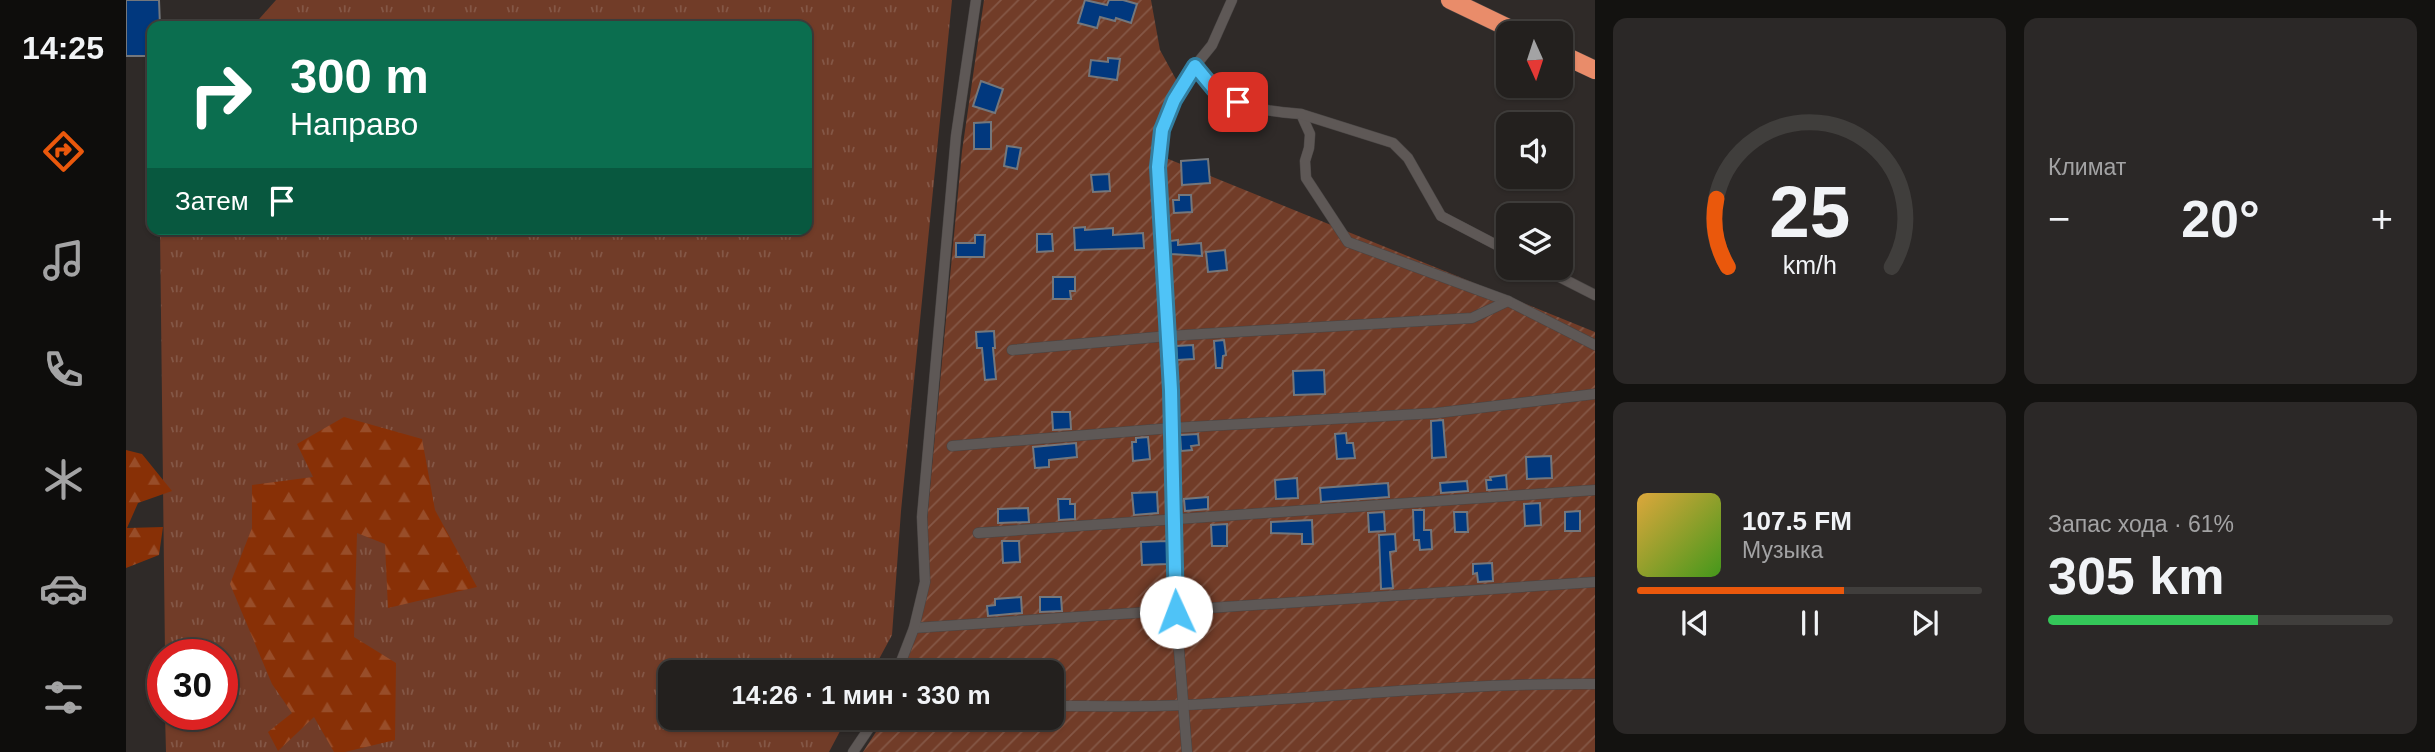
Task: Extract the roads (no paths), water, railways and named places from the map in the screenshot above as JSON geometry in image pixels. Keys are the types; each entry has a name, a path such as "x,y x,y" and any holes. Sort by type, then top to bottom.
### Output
{"highway":[{"path":"1450,0 1496,22"},
{"path":"1573,60 1595,70"}],"street":[{"path":"902,660 914,628 925,582 922,517 956,136 976,0"},
{"path":"1186,752 1176,612 1172,428 1158,167 1162,130 1174,100 1212,45 1232,0"},
{"path":"1195,66 1214,89 1238,102 1263,111 1301,114 1393,143 1408,158 1441,216 1496,245"},
{"path":"1301,114 1310,134 1305,161 1306,178 1348,242 1508,301 1595,345"},
{"path":"1566,280 1595,295"},
{"path":"1012,350 1168,336 1472,318 1508,301"},
{"path":"952,446 1172,428 1437,414 1595,394"},
{"path":"978,533 1595,490"},
{"path":"914,628 1595,582"},
{"path":"1064,706 1182,705 1403,690 1595,684"},
{"path":"853,752 868,730"}]}
